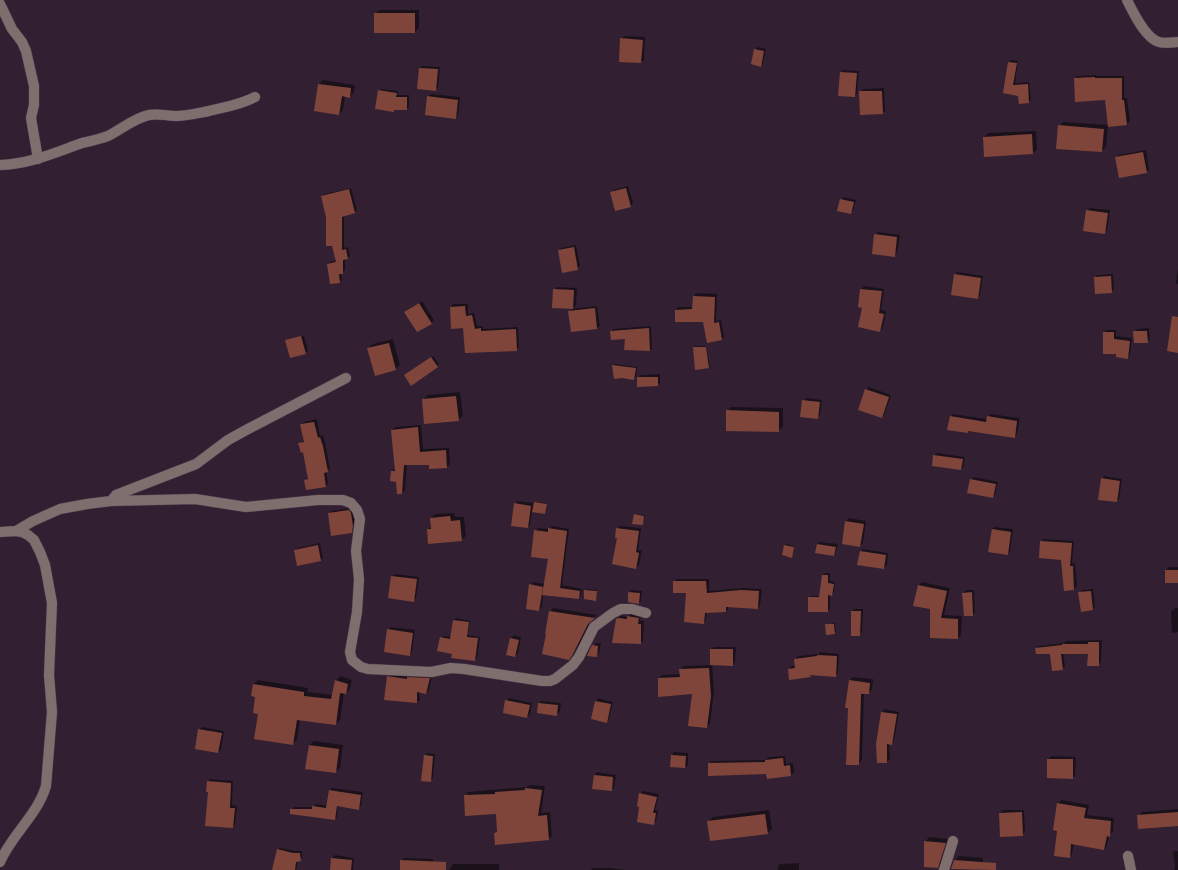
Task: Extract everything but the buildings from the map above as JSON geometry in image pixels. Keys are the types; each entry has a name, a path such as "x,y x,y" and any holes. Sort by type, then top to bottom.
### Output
{"street":[{"path":"1127,0 1141,27 1158,42 1178,42"},
{"path":"0,4 12,29 26,50 34,86 34,105 31,118 38,159"},
{"path":"0,164 14,164 38,159 106,137 150,114 186,116 235,106 245,103 255,97"},
{"path":"111,501 116,495 196,464 228,440 346,378"},
{"path":"16,531 33,521 60,509 111,501 195,499 246,506 318,500 343,500 351,503 357,510 360,519 356,551 359,579 357,612 350,652 352,660 356,664 368,668 431,672 452,668 542,682 550,681 555,679 573,665 579,657 594,627 613,613 620,609 632,609 646,613"},
{"path":"0,532 16,531 28,535 34,540 45,565 52,603 49,675 52,712 46,786 44,794 27,822 12,839 0,862"},
{"path":"944,870 953,841"},
{"path":"1128,856 1131,870"}]}
